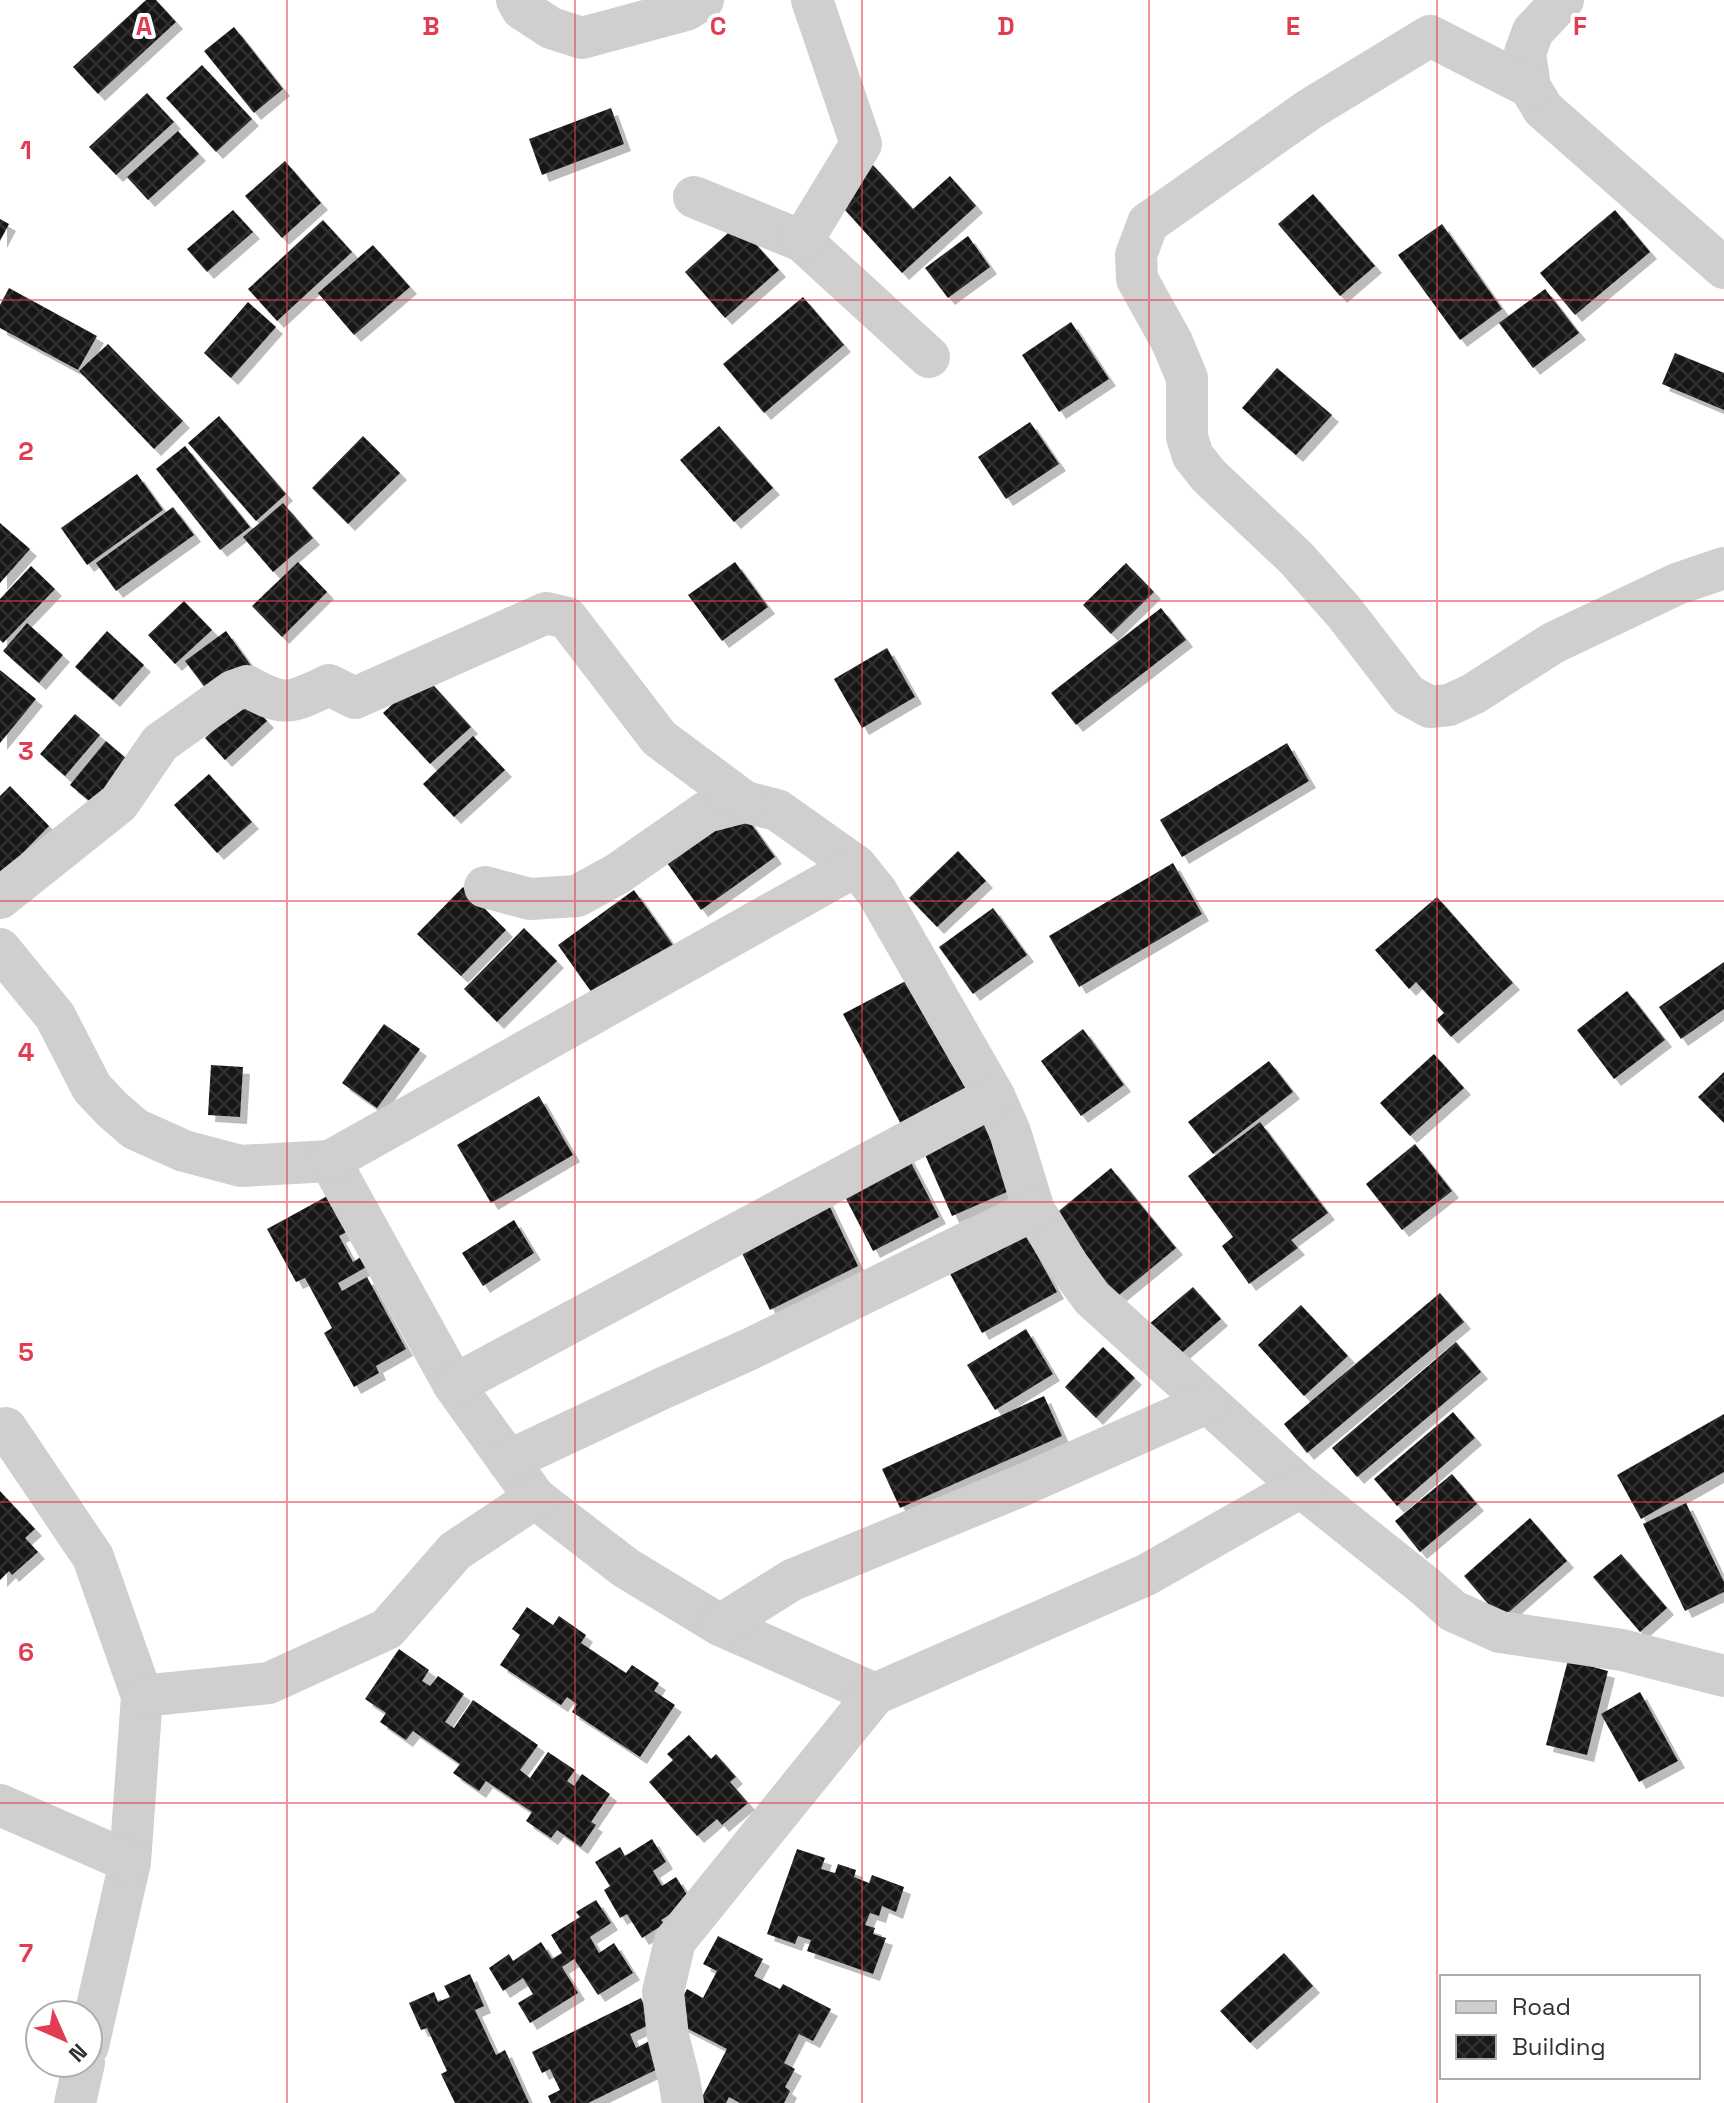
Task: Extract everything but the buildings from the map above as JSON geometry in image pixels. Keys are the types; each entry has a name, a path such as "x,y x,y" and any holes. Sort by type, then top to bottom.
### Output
{"street":[{"path":"517,0 522,9 551,28 582,38 686,10 703,0"},
{"path":"802,241 861,144 812,0"},
{"path":"1563,0 1533,31 1525,53 1530,87 1543,109 1724,268"},
{"path":"1530,87 1430,36 1310,109 1148,223 1136,255 1137,279 1172,342 1187,378 1187,437 1193,456 1209,476 1296,558 1344,612 1408,695 1430,707 1449,705 1473,694 1553,643 1677,584 1724,568"},
{"path":"694,197 802,241 929,357"},
{"path":"0,898 119,803 160,743 233,691 247,686 268,698 285,702 329,685 355,698 546,613 567,618 659,738 745,802 777,810 856,866 877,892 994,1096 1010,1132 1034,1210 1092,1298 1301,1487 1453,1611 1500,1632 1622,1650 1724,1676"},
{"path":"485,887 530,899 577,896 617,874 706,812 745,802"},
{"path":"0,949 55,1016 92,1088 135,1129 184,1151 241,1166 330,1161 856,866"},
{"path":"454,1385 994,1096"},
{"path":"330,1161 454,1385 535,1498 626,1568 720,1625 875,1694"},
{"path":"508,1461 750,1349 1034,1210"},
{"path":"720,1625 792,1580 1018,1487 1207,1403"},
{"path":"6,1428 93,1557 142,1696 130,1862 99,1999"},
{"path":"683,2103 668,2036 663,1992 675,1941 875,1694 1146,1575 1301,1487"},
{"path":"142,1696 269,1683 387,1629 455,1551 535,1498"},
{"path":"0,1805 130,1862"},
{"path":"75,2103 80,2079"}]}
